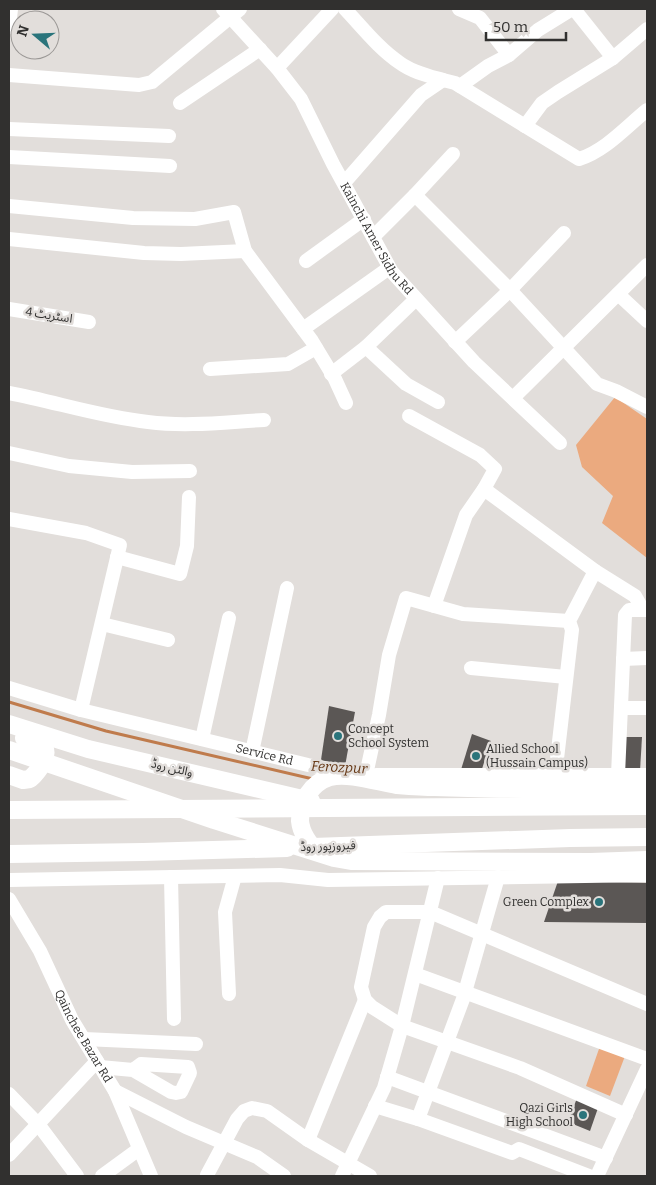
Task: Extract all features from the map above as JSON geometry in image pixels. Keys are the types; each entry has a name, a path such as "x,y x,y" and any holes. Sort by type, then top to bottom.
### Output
{"main road":[{"name":"والٹن روڈ","path":"9,724 88,749 337,807"},
{"path":"9,734 40,743 46,752 41,768 30,779 23,780 9,775"},
{"path":"9,750 214,820 334,858 350,861 591,862 647,860"},
{"path":"334,858 316,850 305,837 300,825 300,812 305,797 315,785 330,777 345,776 399,785 435,787 647,789"},
{"path":"9,810 647,806"},
{"name":"فیروزپور روڈ","path":"9,854 153,852 647,837"}],"street":[{"path":"9,27 11,9"},
{"path":"278,68 332,9"},
{"path":"345,9 400,64 460,86 579,159 590,156 647,110"},
{"path":"459,9 480,18 509,54"},
{"path":"460,86 509,54 538,30 573,9 613,58"},
{"path":"9,75 130,84 152,82 232,12"},
{"name":"Kainchi Amer Sidhu Rd","path":"232,12 301,99 389,268 474,362 560,443"},
{"path":"525,126 542,103 613,58 647,29"},
{"path":"180,102 260,49"},
{"path":"344,183 421,95 443,80"},
{"path":"9,129 169,136"},
{"path":"373,237 453,154"},
{"path":"9,157 170,166"},
{"path":"415,195 510,290 597,384 616,391 647,407"},
{"path":"9,206 142,218 196,219 234,212 245,251 316,348 346,403"},
{"path":"306,261 364,219"},
{"path":"455,342 510,290 564,233"},
{"path":"9,239 144,253 181,254 245,251"},
{"path":"513,398 647,265"},
{"path":"303,329 389,268"},
{"path":"618,294 647,321"},
{"path":"331,374 366,347 416,299"},
{"name":"اسٹریٹ 4","path":"9,309 89,322"},
{"path":"366,347 406,384 438,402"},
{"path":"210,368 288,364 316,348"},
{"path":"9,394 122,419 150,422 184,424 264,420"},
{"path":"408,416 480,455 495,469 466,515 434,606"},
{"path":"9,453 69,466 132,472 190,471"},
{"path":"484,489 595,571 635,596 645,610"},
{"path":"117,557 180,574 187,546 189,497"},
{"path":"9,519 86,532 120,545 81,710"},
{"path":"555,776 572,630 569,621 595,571"},
{"path":"252,752 287,588"},
{"path":"366,775 380,715 389,655 406,598 464,614 569,621"},
{"path":"618,775 625,615 629,610 645,610"},
{"path":"202,740 229,618"},
{"path":"102,624 168,640"},
{"path":"623,659 647,658"},
{"path":"470,668 566,677"},
{"name":"Service Rd","path":"9,688 81,710 202,740 308,765 366,775 647,775"},
{"path":"621,708 647,708"},
{"path":"9,880 280,875 328,880 647,875"},
{"path":"229,994 225,912 235,876"},
{"path":"171,877 174,1019"},
{"path":"418,1119 465,992 498,877"},
{"path":"344,1170 376,1106 387,1077 402,1026 438,878"},
{"name":"Qainchee Bazar Rd","path":"9,899 40,951 72,1020 115,1091 151,1176"},
{"path":"626,1115 520,1068 402,1026 372,1007 365,1000 361,987 374,927 380,917 386,912 430,912 647,1004"},
{"path":"415,974 647,1059"},
{"path":"308,1140 365,1000"},
{"path":"84,1039 196,1044"},
{"path":"9,1156 38,1124 99,1064 133,1070"},
{"path":"598,1176 647,1068"},
{"path":"387,1077 606,1158"},
{"path":"115,1091 186,1127 257,1157 275,1174"},
{"path":"9,1094 38,1124 78,1176"},
{"path":"376,1106 512,1153 519,1149 589,1176"},
{"path":"207,1175 240,1115 252,1108 267,1111 308,1140 344,1170 370,1176"},
{"path":"102,1176 139,1149"}],"shaded area":[{"path":"615,397 647,419 647,558 602,523 613,496 582,467 576,445"},
{"path":"600,1046 625,1056 610,1096 586,1086"}],"building":[{"name":"Concept School System","path":"329,706 355,712 345,766 321,760"},
{"name":"Allied School (Hussain Campus)","path":"472,734 491,741 481,772 460,773"},
{"path":"624,737 642,737 640,771 623,772"},
{"name":"Green Complex","path":"558,881 647,883 647,923 544,922"},
{"name":"Qazi Girls High School","path":"577,1098 598,1108 590,1131 568,1122"}],"waterway":[{"name":"Ferozpur","path":"9,702 106,731 313,779"}],"place":[{"name":"Concept School System","path":"338,736"},
{"name":"Allied School (Hussain Campus)","path":"476,756"},
{"name":"Green Complex","path":"599,902"},
{"name":"Qazi Girls High School","path":"583,1115"}]}
